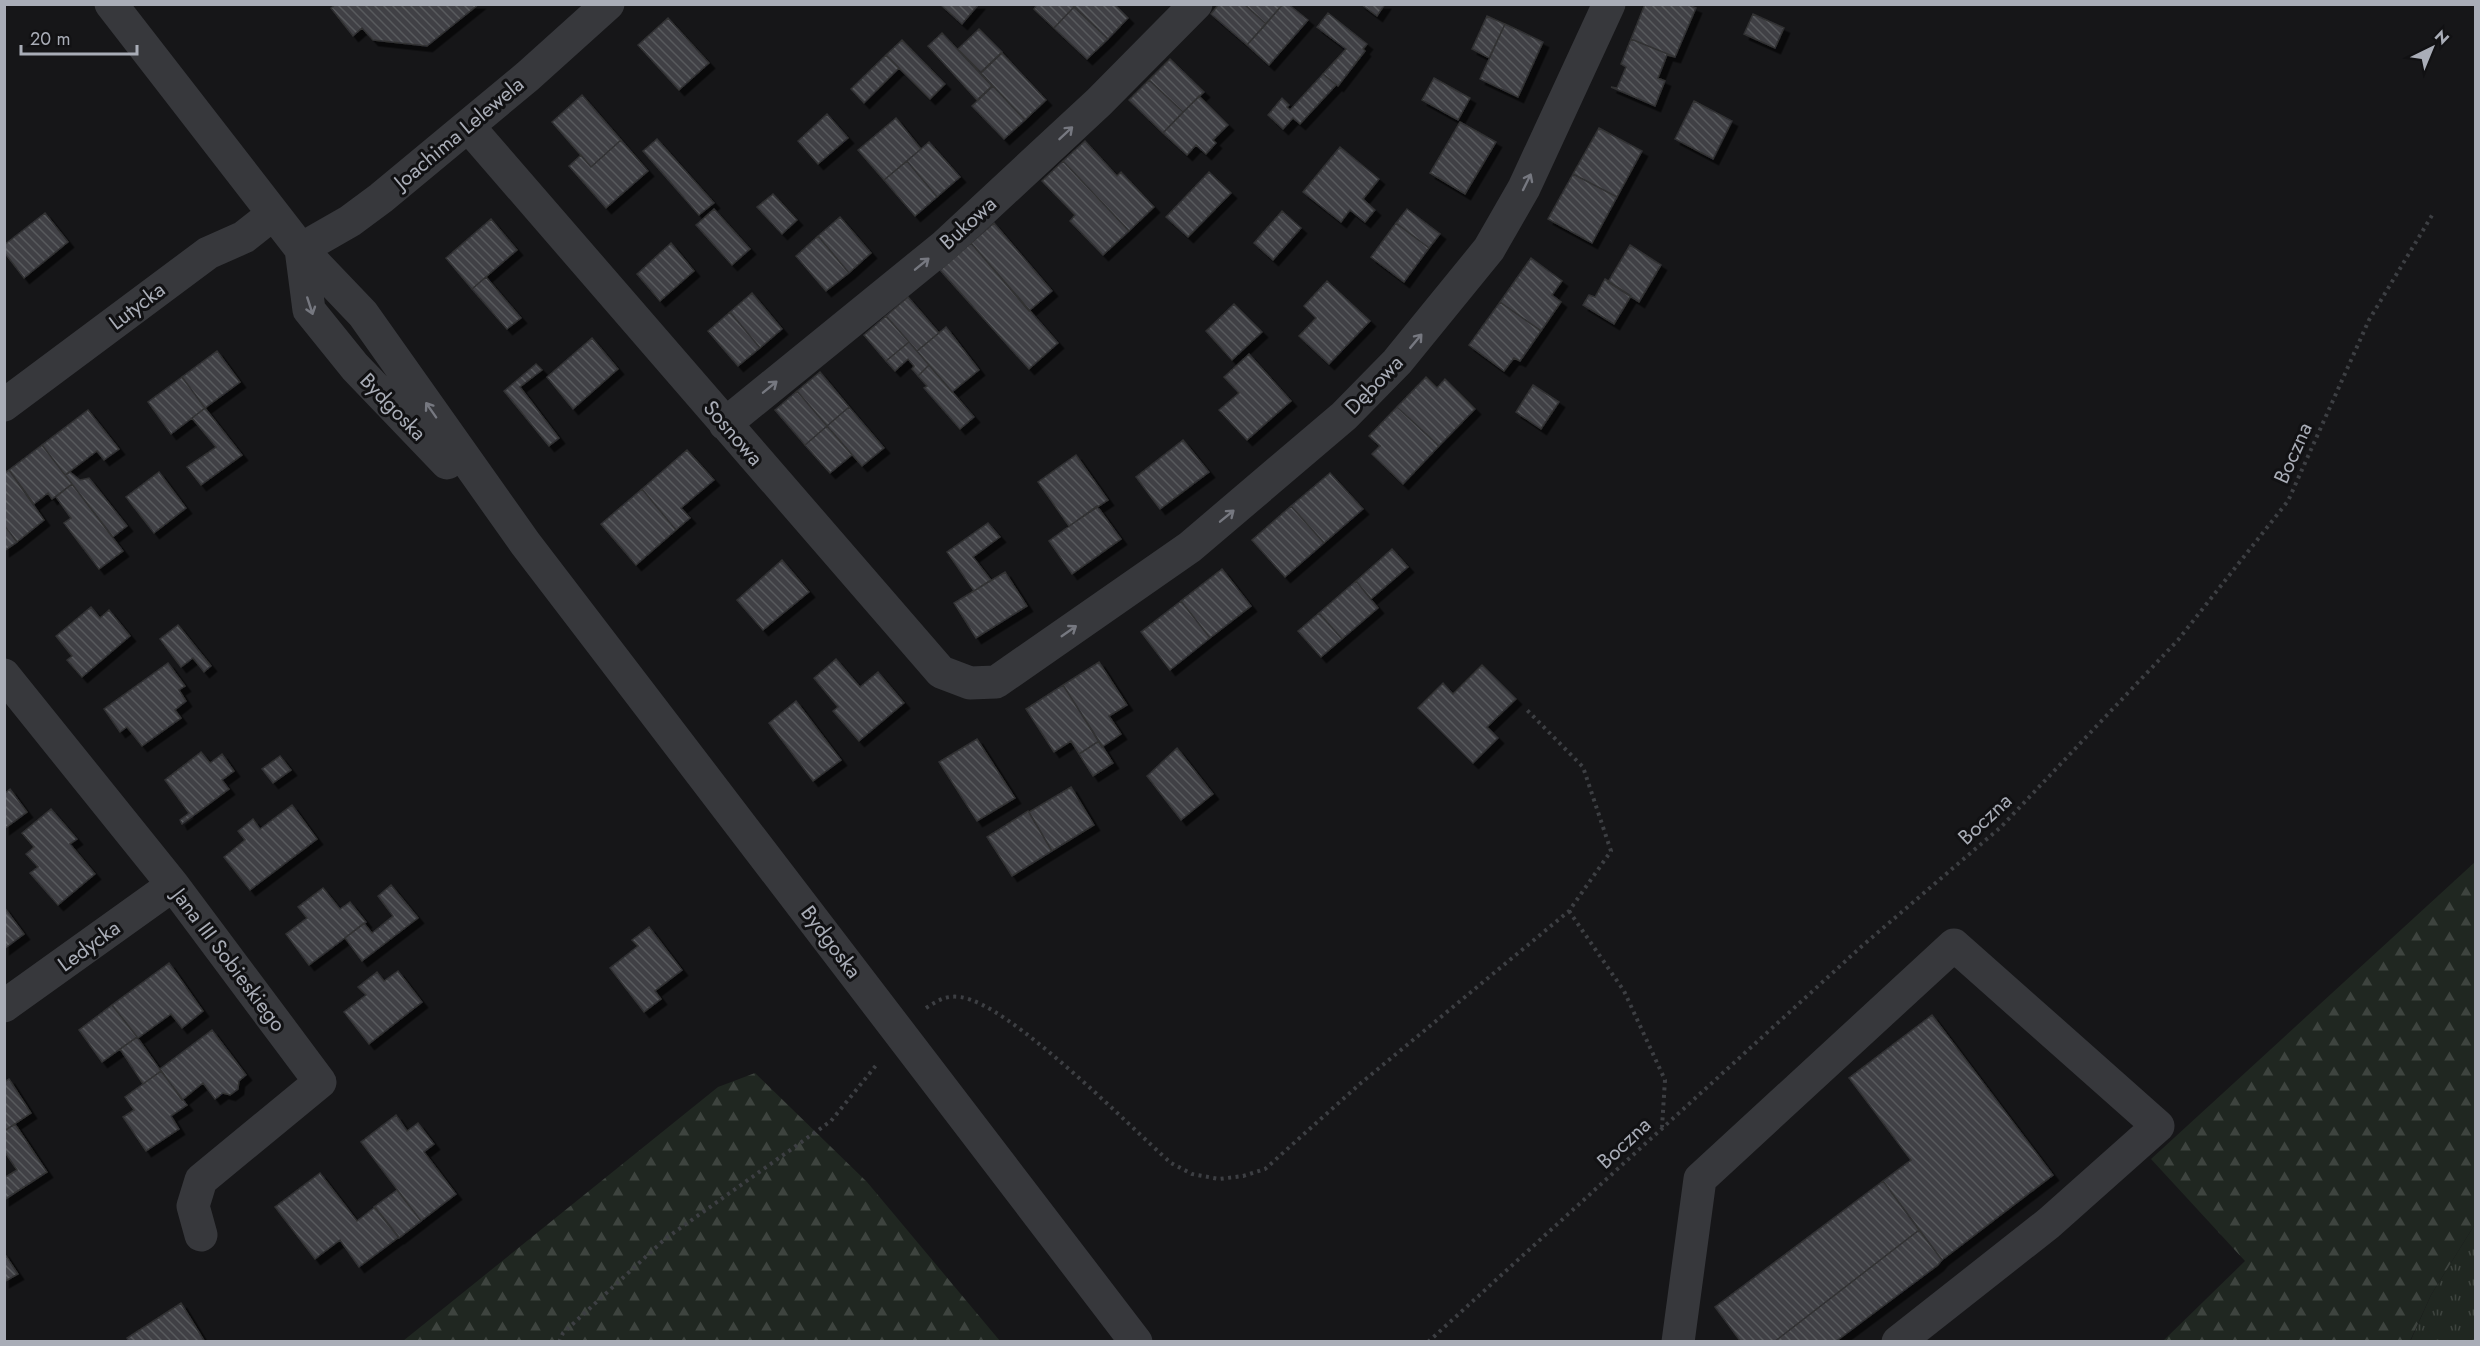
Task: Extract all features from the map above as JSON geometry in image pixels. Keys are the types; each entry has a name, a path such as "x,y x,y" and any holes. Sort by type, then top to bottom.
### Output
{"street":[{"path":"111,4 301,249"},
{"name":"Joachima Lelewela","path":"301,249 363,212 468,126 608,4"},
{"name":"Bukowa","path":"725,424 944,246 1099,102 1196,4"},
{"name":"Dębowa","path":"1021,664 1190,547 1344,416 1397,362 1489,249 1529,178 1609,4"},
{"name":"Sosnowa","path":"468,126 941,672 970,683 996,682 1021,664"},
{"name":"Lutycka","path":"4,405 208,253 244,237 273,214"},
{"name":"Bydgoska","path":"301,249 309,310 355,367 525,543 1136,1341"},
{"name":"Jana III Sobieskiego","path":"4,675 173,885 320,1082 201,1180 193,1206 201,1235"},
{"name":"Ledycka","path":"4,1006 173,885"},
{"path":"1678,1341 1700,1179 1954,945 2158,1126 2049,1222 1898,1341"}],"path":[{"name":"Boczna","path":"1428,1341 1854,954 2001,827 2178,640 2288,501 2369,320 2434,212"},
{"path":"559,1341 563,1333 665,1239 831,1121 900,1032 926,1008 943,998 969,999 993,1010 1029,1035 1171,1163 1192,1174 1220,1179 1243,1176 1264,1169 1286,1152 1361,1083 1569,911 1611,851 1583,767 1525,708"},
{"path":"1569,911 1624,991 1665,1080 1662,1128"}],"green space":[{"path":"2475,862 2475,1224 2431,1295 2410,1341 2163,1341 2245,1261 2151,1159"},
{"path":"755,1073 867,1182 1000,1341 403,1341 718,1087"},
{"path":"2475,1224 2475,1341 2410,1342 2431,1295"}],"building":[{"path":"336,4 479,4 427,46 373,40 362,28 353,36 331,8"},
{"path":"940,4 979,4 962,24"},
{"path":"1037,4 1072,4 1074,7 1054,28 1034,9"},
{"path":"1072,4 1114,4 1128,18 1108,39"},
{"path":"1219,4 1244,4 1266,24 1247,45 1211,14"},
{"path":"1244,4 1283,4 1266,24"},
{"path":"1283,4 1288,4 1308,20 1269,65 1247,45"},
{"path":"1361,4 1385,4 1377,16"},
{"path":"1645,4 1686,4 1696,8 1675,57 1631,39"},
{"path":"1074,7 1108,39 1087,59 1054,28"},
{"path":"1328,13 1367,44 1363,49 1365,51 1338,86 1323,74 1346,49 1317,27"},
{"path":"1753,14 1784,28 1775,48 1744,34"},
{"path":"1487,16 1505,24 1489,58 1472,49"},
{"path":"668,18 709,63 679,90 638,45"},
{"path":"1505,24 1543,42 1518,97 1480,79"},
{"path":"979,29 1002,52 981,72 958,49"},
{"path":"942,33 992,86 977,100 928,46"},
{"path":"1631,39 1675,57 1667,55 1658,78 1665,81 1655,106 1611,87 1617,88 1626,67 1621,64"},
{"path":"902,40 945,84 930,99 886,55"},
{"path":"1002,53 1046,100 1025,120 981,73"},
{"path":"886,55 899,68 864,103 851,89"},
{"path":"1170,59 1204,92 1183,112 1149,80"},
{"path":"1323,74 1336,85 1300,124 1293,118 1283,129 1268,115 1282,98 1289,105 1287,107 1290,110"},
{"path":"1434,78 1470,98 1458,120 1422,100"},
{"path":"1149,80 1183,112 1163,133 1129,100"},
{"path":"993,86 1025,120 1004,139 972,106"},
{"path":"582,95 621,140 591,167 552,122"},
{"path":"1199,96 1228,125 1213,140 1216,143 1206,154 1196,145 1187,155 1163,133"},
{"path":"1694,101 1732,121 1713,159 1675,139"},
{"path":"827,114 848,138 818,164 798,141"},
{"path":"896,118 921,149 884,180 858,150"},
{"path":"1460,122 1496,142 1465,194 1430,173"},
{"path":"1599,128 1642,151 1617,197 1573,174"},
{"path":"657,139 714,203 699,215 643,151"},
{"path":"621,140 648,171 606,208 569,166 581,155 591,167"},
{"path":"1085,141 1117,176 1121,172 1154,207 1129,231 1063,161"},
{"path":"929,142 960,177 937,197 907,161"},
{"path":"1340,147 1379,179 1363,199 1375,210 1365,222 1350,210 1341,222 1303,192"},
{"path":"907,161 937,197 915,216 884,180"},
{"path":"1063,161 1129,231 1103,255 1070,221 1075,215 1042,181"},
{"path":"1209,172 1231,193 1188,237 1166,217"},
{"path":"1573,174 1617,197 1592,243 1548,219"},
{"path":"773,194 797,220 782,234 757,207"},
{"path":"714,209 750,249 732,265 696,225"},
{"path":"1407,209 1440,234 1429,248 1396,223"},
{"path":"1282,211 1301,228 1273,260 1254,243"},
{"path":"45,213 68,242 24,278 4,252 4,245"},
{"path":"840,217 871,253 849,273 818,236"},
{"path":"491,219 517,250 472,289 446,258"},
{"path":"994,223 1052,291 1029,311 971,243"},
{"path":"1396,223 1429,248 1404,282 1371,257"},
{"path":"818,236 849,273 826,291 796,256"},
{"path":"671,243 694,271 660,301 637,274"},
{"path":"971,243 1058,343 1029,369 940,270"},
{"path":"1630,245 1661,265 1639,302 1608,282"},
{"path":"1531,258 1562,281 1552,295 1561,302 1541,331 1500,302"},
{"path":"486,277 521,318 507,329 472,289"},
{"path":"1605,279 1631,296 1614,324 1583,305 1589,295 1595,297"},
{"path":"1327,281 1370,321 1329,364 1299,336 1316,318 1304,306"},
{"path":"752,293 782,329 760,348 730,312"},
{"path":"908,297 939,333 917,351 886,316"},
{"path":"1500,302 1541,331 1520,361 1514,358 1504,371 1469,345"},
{"path":"1234,304 1262,332 1232,360 1206,331"},
{"path":"730,312 760,348 738,366 708,331"},
{"path":"886,316 909,342 886,361 864,335"},
{"path":"946,327 979,370 952,392 917,351"},
{"path":"592,338 618,369 573,409 547,377"},
{"path":"909,342 929,365 918,376 908,359 895,371 886,361"},
{"path":"217,351 240,382 205,408 182,377"},
{"path":"1249,354 1291,401 1247,440 1219,410 1239,393 1224,377"},
{"path":"536,364 542,370 520,387 559,438 549,446 504,391"},
{"path":"929,365 974,417 960,429 924,388 927,386 918,376"},
{"path":"820,372 849,407 827,426 797,391"},
{"path":"182,377 205,408 171,434 148,402"},
{"path":"1426,377 1437,388 1445,379 1475,409 1439,446 1397,407"},
{"path":"1533,385 1559,402 1541,429 1516,412"},
{"path":"797,391 827,426 805,445 775,410"},
{"path":"849,407 884,448 862,466 827,426"},
{"path":"1397,407 1439,446 1403,484 1372,454 1380,446 1369,436"},
{"path":"205,408 242,455 201,485 187,467 216,447 192,418"},
{"path":"88,410 119,449 104,460 97,451 65,475 42,445"},
{"path":"827,426 852,455 830,473 805,445"},
{"path":"1183,440 1209,472 1160,509 1136,477"},
{"path":"42,445 72,484 52,499 48,493 34,504 9,470"},
{"path":"687,450 714,480 681,508 690,518 676,530 642,489"},
{"path":"1076,455 1108,500 1069,526 1038,482"},
{"path":"9,470 44,520 17,542 4,525 4,473"},
{"path":"70,472 80,480 89,478 127,526 113,537 65,475"},
{"path":"159,472 186,508 154,533 126,497"},
{"path":"1330,473 1363,509 1324,543 1291,506"},
{"path":"72,484 123,551 99,569 64,523 71,518 56,497"},
{"path":"642,489 676,530 636,565 601,524"},
{"path":"1097,506 1121,539 1072,574 1049,541"},
{"path":"1291,506 1324,543 1285,577 1252,540"},
{"path":"988,523 1000,537 973,557 991,580 974,591 947,552"},
{"path":"4,525 17,542 4,551"},
{"path":"1392,549 1408,567 1371,599 1356,581"},
{"path":"782,560 809,592 763,630 737,600"},
{"path":"1222,569 1251,606 1210,638 1181,601"},
{"path":"1005,572 1027,606 976,638 954,603"},
{"path":"1356,581 1378,608 1342,639 1319,613"},
{"path":"1181,601 1210,638 1170,670 1141,632"},
{"path":"91,607 100,618 109,610 130,636 82,677 67,660 72,656 56,636"},
{"path":"1319,613 1342,639 1321,657 1298,631"},
{"path":"178,625 211,666 204,672 193,658 181,667 160,639"},
{"path":"836,659 860,687 878,672 904,703 859,741 833,711 838,707 814,678"},
{"path":"1099,662 1127,705 1109,716 1121,734 1102,747 1063,685"},
{"path":"168,663 185,686 179,690 186,701 175,710 181,718 142,746 127,727 120,732 104,709"},
{"path":"1482,665 1516,699 1487,727 1498,738 1473,763 1418,708 1443,683 1453,694"},
{"path":"1063,685 1099,741 1079,754 1071,741 1054,752 1026,709"},
{"path":"796,701 841,760 813,781 769,723"},
{"path":"977,739 1015,798 977,821 939,762"},
{"path":"1099,741 1113,763 1093,776 1079,754"},
{"path":"1177,748 1213,794 1181,820 1147,776"},
{"path":"201,752 210,763 222,754 234,771 222,780 229,789 182,824 180,820 189,813 165,780"},
{"path":"280,756 291,770 273,783 262,769"},
{"path":"1071,787 1094,825 1052,851 1029,812"},
{"path":"10,789 27,812 4,829 4,794"},
{"path":"292,805 317,839 250,890 224,857 245,840 238,831 253,819 260,829"},
{"path":"51,809 77,839 70,844 95,874 58,905 30,873 38,867 26,854 34,847 22,833"},
{"path":"1028,811 1052,851 1012,876 987,837"},
{"path":"391,885 418,918 362,961 345,938 364,923 372,933 393,916 378,896"},
{"path":"323,888 340,909 350,902 366,922 309,965 286,934 307,918 298,907"},
{"path":"4,907 24,934 4,949"},
{"path":"649,927 682,970 655,991 661,999 644,1012 610,968 638,946 632,940"},
{"path":"169,963 203,1011 182,1028 171,1014 138,1038 112,1005"},
{"path":"398,971 422,1002 369,1044 344,1012 366,995 358,987 377,972 384,981"},
{"path":"112,1005 137,1037 102,1062 79,1030"},
{"path":"1932,1015 2053,1175 1942,1260 1883,1181 1911,1160 1849,1078"},
{"path":"212,1030 246,1075 239,1081 238,1089 230,1095 223,1093 215,1099 203,1083 182,1100 160,1069"},
{"path":"137,1037 161,1071 143,1084 120,1049"},
{"path":"161,1071 187,1105 171,1116 179,1129 146,1151 123,1117 134,1110 125,1097"},
{"path":"9,1079 31,1113 4,1131 4,1082"},
{"path":"396,1115 407,1131 418,1123 434,1144 424,1152 456,1194 421,1221 361,1142"},
{"path":"15,1124 47,1172 4,1200 4,1178 17,1170 4,1151 4,1131"},
{"path":"320,1173 357,1221 375,1207 399,1237 359,1267 340,1240 315,1259 275,1207"},
{"path":"1883,1181 1919,1230 1774,1342 1741,1342 1715,1307"},
{"path":"397,1190 421,1221 399,1238 374,1207"},
{"path":"1919,1230 1942,1260 1938,1265 1835,1342 1774,1342"},
{"path":"4,1253 18,1274 4,1282"},
{"path":"181,1303 205,1342 129,1342 127,1338"}]}
